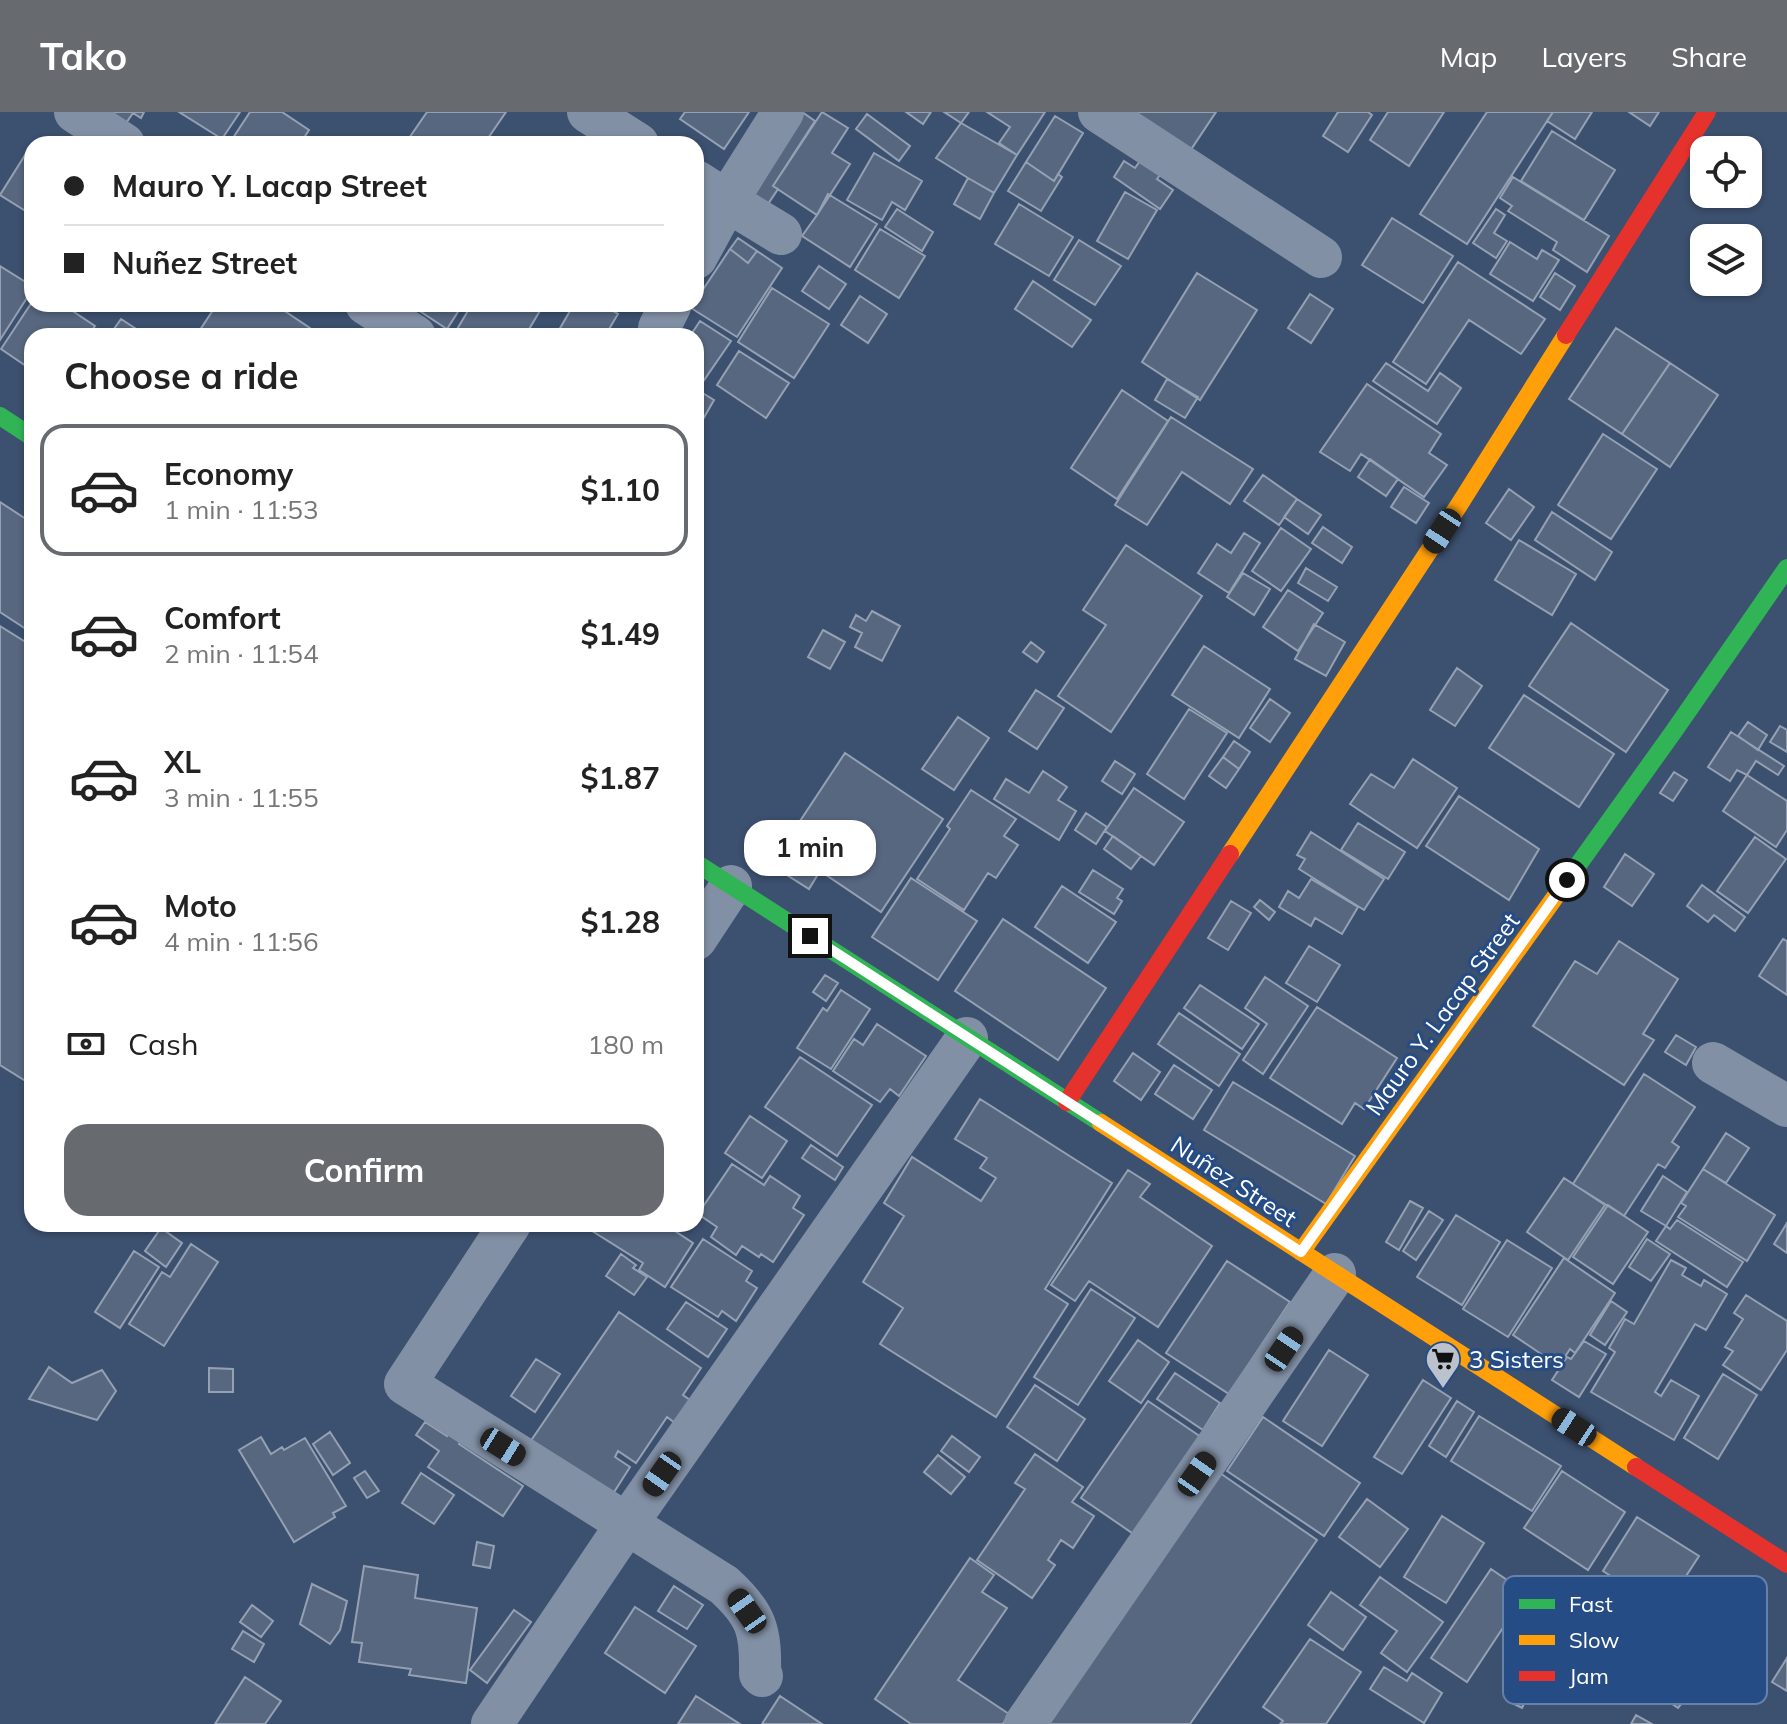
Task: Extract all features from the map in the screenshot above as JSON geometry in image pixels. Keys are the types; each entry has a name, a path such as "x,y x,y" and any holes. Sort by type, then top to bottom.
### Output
{"street":[{"path":"75,112 112,136"},
{"path":"588,112 626,136"},
{"path":"704,222 711,191 783,112"},
{"path":"1099,112 1321,257"},
{"path":"1067,1102 1459,505 1707,112"},
{"path":"711,191 781,234"},
{"path":"378,312 403,328"},
{"path":"0,416 24,432"},
{"name":"Mauro Y. Lacap Street","path":"1318,1263 1674,731 1787,568"},
{"name":"Nuñez Street","path":"704,868 1787,1564"},
{"path":"704,927 731,886"},
{"path":"492,1724 626,1525 967,1038"},
{"path":"1713,1063 1787,1106"},
{"path":"505,1232 405,1384 724,1585 757,1625 762,1676"},
{"path":"1025,1724 1318,1263"}],"building":[{"path":"103,112 144,112 141,118 133,113 124,126"},
{"path":"179,112 240,112 224,136 217,136"},
{"path":"250,112 282,112 309,130 305,136 234,136"},
{"path":"427,112 506,112 490,136 410,136"},
{"path":"685,112 749,112 724,149 680,119"},
{"path":"802,112 815,121 773,186 778,189 768,204 744,188"},
{"path":"822,112 848,128 832,153 850,164 817,215 773,186"},
{"path":"906,112 931,112 923,124"},
{"path":"944,112 969,112 961,123"},
{"path":"987,112 1045,112 1017,155 999,143 1010,127"},
{"path":"1131,112 1216,112 1190,151"},
{"path":"1338,112 1368,112 1372,115 1348,152 1323,136"},
{"path":"1388,112 1444,112 1409,166 1370,140"},
{"path":"1487,112 1553,112 1467,244 1420,214"},
{"path":"1553,112 1592,112 1575,139 1547,121"},
{"path":"1629,112 1659,112 1650,126"},
{"path":"867,114 910,146 899,161 856,129"},
{"path":"1055,116 1083,133 1054,181 1026,162"},
{"path":"961,123 1017,155 994,193 936,158"},
{"path":"1552,131 1615,170 1584,220 1521,181"},
{"path":"874,153 922,181 905,210 892,202 882,220 847,200"},
{"path":"24,157 24,210 0,195"},
{"path":"1124,161 1135,168 1140,161 1160,175 1157,179 1173,190 1160,209 1114,177"},
{"path":"1026,162 1054,181 1058,174 1062,177 1041,211 1008,191"},
{"path":"1513,177 1609,236 1587,272 1553,250 1557,242 1508,211 1512,206 1500,198"},
{"path":"968,178 994,193 980,219 954,204"},
{"path":"1125,192 1157,210 1128,259 1097,241"},
{"path":"828,194 877,224 850,267 802,236"},
{"path":"1019,204 1073,237 1049,276 995,244"},
{"path":"897,209 933,232 922,251 885,227"},
{"path":"1496,209 1505,215 1494,233 1507,241 1496,258 1473,243"},
{"path":"1392,218 1453,256 1423,303 1362,265"},
{"path":"880,229 925,256 899,298 855,270"},
{"path":"738,238 757,251 748,263 730,249"},
{"path":"1079,240 1121,266 1095,305 1054,280"},
{"path":"1510,242 1537,259 1542,250 1559,260 1533,301 1490,274"},
{"path":"730,249 748,263 757,251 782,268 737,337 697,312 704,312 704,288"},
{"path":"1458,262 1545,319 1521,354 1469,320 1426,384 1393,362"},
{"path":"0,266 24,281 24,302 0,340"},
{"path":"819,266 846,284 829,309 802,291"},
{"path":"1197,273 1257,310 1200,400 1142,362"},
{"path":"1555,273 1575,286 1560,310 1540,297"},
{"path":"1033,281 1091,320 1072,347 1015,309"},
{"path":"772,288 829,324 794,378 738,342"},
{"path":"1310,294 1333,309 1311,343 1288,328"},
{"path":"860,296 887,314 868,343 841,325"},
{"path":"25,312 74,312 95,326 24,328 24,365 1,349"},
{"path":"212,312 286,312 310,328 201,328"},
{"path":"421,312 458,312 445,328"},
{"path":"467,312 539,312 530,328 458,328"},
{"path":"569,312 618,314 610,328 560,328"},
{"path":"121,319 135,328 115,328"},
{"path":"700,321 731,341 704,380 704,328 695,328"},
{"path":"1616,328 1670,363 1622,434 1569,399"},
{"path":"739,351 789,383 766,418 717,385"},
{"path":"1386,363 1428,391 1440,373 1461,388 1437,424 1373,381"},
{"path":"1670,363 1718,395 1670,467 1622,434"},
{"path":"1167,379 1198,397 1185,418 1155,400"},
{"path":"1367,384 1441,434 1429,453 1447,465 1424,497 1361,454 1350,471 1320,452"},
{"path":"1122,390 1168,421 1117,499 1071,468"},
{"path":"704,394 714,400 704,418"},
{"path":"1171,417 1253,469 1230,504 1182,472 1147,525 1115,505"},
{"path":"1603,434 1657,469 1611,539 1558,505"},
{"path":"1370,459 1398,479 1386,496 1358,477"},
{"path":"1263,475 1297,499 1279,525 1244,501"},
{"path":"1404,487 1429,503 1416,523 1391,507"},
{"path":"1509,489 1534,507 1511,540 1486,523"},
{"path":"1297,499 1321,515 1308,534 1284,517"},
{"path":"0,502 24,518 24,628 0,612"},
{"path":"1552,512 1612,552 1595,580 1535,540"},
{"path":"1323,527 1352,547 1342,563 1312,543"},
{"path":"1281,528 1311,549 1281,591 1252,571"},
{"path":"1244,533 1260,543 1229,593 1198,573 1217,544 1231,553"},
{"path":"1519,540 1576,574 1552,615 1495,580"},
{"path":"1126,545 1202,596 1111,732 1058,696 1106,625 1083,610"},
{"path":"1306,568 1337,587 1328,601 1298,583"},
{"path":"1243,573 1270,589 1254,615 1227,597"},
{"path":"1288,590 1323,613 1298,651 1263,627"},
{"path":"872,611 900,626 882,661 855,647 862,633 850,627 856,615 866,621"},
{"path":"1571,623 1668,690 1626,752 1529,686"},
{"path":"1314,624 1345,642 1326,676 1295,659"},
{"path":"0,626 24,641 24,1080 0,1065"},
{"path":"823,630 845,642 830,669 808,657"},
{"path":"1031,642 1044,652 1037,662 1023,652"},
{"path":"1204,646 1270,689 1239,738 1172,695"},
{"path":"1457,668 1482,686 1455,726 1430,710"},
{"path":"1036,690 1064,708 1037,749 1009,731"},
{"path":"1524,695 1614,754 1579,807 1489,748"},
{"path":"1270,699 1290,713 1270,742 1250,728"},
{"path":"1189,709 1227,733 1184,799 1147,774"},
{"path":"958,717 989,738 954,790 922,769"},
{"path":"1748,722 1767,735 1758,750 1738,736"},
{"path":"1780,726 1787,730 1787,752 1770,742"},
{"path":"1731,732 1784,766 1778,775 1756,761 1747,775 1737,770 1730,781 1708,767"},
{"path":"1234,741 1250,752 1239,769 1223,757"},
{"path":"845,753 943,819 881,912 820,871 809,889 771,865"},
{"path":"1223,757 1239,769 1226,788 1209,776"},
{"path":"1413,759 1457,788 1417,848 1350,804 1371,774 1394,788"},
{"path":"1115,761 1135,774 1122,794 1102,781"},
{"path":"1043,771 1067,787 1058,800 1076,811 1059,840 994,799 1006,779 1029,793"},
{"path":"1674,772 1687,780 1673,801 1660,793"},
{"path":"1747,775 1787,801 1787,830 1776,847 1723,811"},
{"path":"1134,788 1184,822 1154,865 1105,831"},
{"path":"971,790 1016,819 1004,836 1018,845 996,878 988,873 964,910 917,879"},
{"path":"1459,796 1539,849 1509,900 1426,846"},
{"path":"1086,813 1107,827 1096,844 1075,830"},
{"path":"1358,823 1405,852 1388,879 1341,850"},
{"path":"1311,832 1384,879 1364,910 1299,869 1305,859 1297,855"},
{"path":"1113,836 1141,856 1131,869 1104,849"},
{"path":"1755,837 1786,859 1748,913 1717,891"},
{"path":"1625,854 1654,874 1632,906 1604,887"},
{"path":"1093,870 1123,889 1117,898 1122,901 1114,914 1079,892"},
{"path":"911,878 977,921 938,980 872,937"},
{"path":"1311,879 1358,907 1342,934 1315,918 1311,926 1279,907 1288,891 1299,898"},
{"path":"1702,885 1745,917 1735,931 1714,915 1708,922 1687,906"},
{"path":"1062,886 1116,922 1088,963 1035,927"},
{"path":"1260,900 1275,912 1269,920 1254,907"},
{"path":"1231,901 1251,913 1228,950 1208,938"},
{"path":"1003,919 1106,988 1058,1060 955,991"},
{"path":"1783,939 1787,941 1787,995 1759,976"},
{"path":"1619,941 1678,979 1643,1034 1654,1040 1624,1085 1533,1026 1575,961 1597,974"},
{"path":"1309,946 1340,965 1317,1002 1286,983"},
{"path":"825,975 838,983 826,1001 813,992"},
{"path":"1265,977 1308,1006 1263,1074 1243,1060 1267,1024 1245,1008"},
{"path":"1200,985 1259,1024 1242,1049 1184,1008"},
{"path":"841,990 870,1009 831,1069 797,1048 823,1008 827,1011"},
{"path":"1317,1007 1397,1058 1364,1109 1355,1103 1342,1124 1270,1078"},
{"path":"1179,1013 1240,1054 1219,1086 1158,1044"},
{"path":"877,1024 926,1056 899,1096 890,1089 880,1102 833,1071 854,1039 863,1045"},
{"path":"1676,1035 1696,1047 1686,1065 1665,1052"},
{"path":"1133,1053 1160,1072 1141,1100 1114,1081"},
{"path":"800,1057 872,1105 837,1156 765,1107"},
{"path":"1174,1065 1212,1090 1193,1119 1155,1094"},
{"path":"1644,1074 1695,1107 1672,1142 1679,1147 1665,1168 1658,1164 1624,1216 1573,1184"},
{"path":"1233,1082 1355,1156 1326,1204 1204,1130"},
{"path":"980,1099 1112,1183 1045,1289 1068,1304 996,1417 880,1344 903,1308 863,1282 904,1216 884,1203 912,1157 981,1201 996,1178 980,1168 987,1158 955,1139"},
{"path":"750,1116 787,1141 762,1178 725,1153"},
{"path":"1726,1133 1749,1148 1726,1183 1703,1169"},
{"path":"811,1145 843,1167 835,1180 802,1158"},
{"path":"732,1164 764,1185 770,1176 800,1196 793,1208 804,1215 773,1262 742,1246 736,1255 711,1237 717,1227 704,1218 704,1205"},
{"path":"1703,1169 1775,1215 1747,1261 1678,1217 1686,1206 1681,1203"},
{"path":"1128,1170 1150,1184 1140,1197 1212,1246 1158,1327 1089,1281 1075,1301 1051,1285"},
{"path":"1663,1176 1687,1192 1666,1226 1641,1211"},
{"path":"1564,1178 1605,1205 1568,1260 1527,1232"},
{"path":"1410,1201 1423,1208 1399,1250 1386,1242"},
{"path":"1608,1205 1648,1232 1613,1284 1573,1257"},
{"path":"1429,1211 1443,1220 1416,1260 1403,1251"},
{"path":"1456,1215 1500,1242 1462,1305 1417,1277"},
{"path":"1677,1220 1743,1262 1727,1287 1656,1241 1666,1226 1670,1229"},
{"path":"1787,1223 1787,1253 1774,1244"},
{"path":"158,1232 167,1232 182,1243 166,1267 145,1251"},
{"path":"594,1232 676,1232 693,1243 665,1287 639,1270 643,1263"},
{"path":"703,1239 752,1271 746,1281 757,1288 736,1321 722,1311 718,1317 671,1287"},
{"path":"1647,1239 1670,1254 1651,1281 1629,1267"},
{"path":"1507,1240 1552,1268 1508,1337 1463,1309"},
{"path":"191,1244 218,1262 164,1346 129,1324 162,1272 170,1277"},
{"path":"134,1251 159,1267 120,1328 95,1312"},
{"path":"621,1254 636,1265 633,1268 647,1277 634,1295 606,1276"},
{"path":"1564,1258 1615,1293 1575,1353 1570,1349 1559,1366 1513,1335"},
{"path":"1671,1260 1686,1268 1682,1275 1701,1286 1704,1280 1727,1294 1706,1330 1695,1324 1655,1392 1661,1396 1671,1380 1699,1396 1674,1440 1591,1392 1615,1352 1609,1348 1625,1319 1634,1324"},
{"path":"1227,1261 1290,1302 1229,1394 1166,1353"},
{"path":"1091,1289 1135,1318 1078,1405 1034,1377"},
{"path":"1746,1295 1787,1321 1787,1350 1761,1390 1723,1365 1733,1351 1725,1347 1743,1319 1734,1313"},
{"path":"1611,1301 1627,1312 1605,1345 1590,1335"},
{"path":"686,1302 727,1329 708,1357 667,1329"},
{"path":"619,1312 701,1368 683,1395 690,1400 675,1423 667,1417 636,1463 618,1451 615,1457 630,1467 609,1500 528,1445"},
{"path":"1138,1340 1169,1362 1141,1403 1109,1381"},
{"path":"1584,1341 1606,1354 1579,1397 1552,1380 1567,1357 1571,1359"},
{"path":"1329,1350 1368,1375 1322,1446 1283,1421"},
{"path":"536,1359 560,1374 535,1412 511,1396"},
{"path":"49,1367 72,1383 102,1370 116,1391 97,1420 29,1399"},
{"path":"209,1368 233,1369 233,1392 209,1392"},
{"path":"1175,1373 1220,1403 1203,1430 1157,1399"},
{"path":"1723,1374 1757,1395 1718,1459 1684,1438"},
{"path":"1423,1380 1451,1398 1402,1474 1374,1457"},
{"path":"1035,1385 1085,1419 1057,1461 1007,1427"},
{"path":"1148,1401 1201,1437 1135,1535 1081,1498"},
{"path":"1457,1401 1474,1412 1446,1457 1429,1446"},
{"path":"1479,1416 1561,1466 1532,1511 1451,1461"},
{"path":"1263,1417 1360,1483 1324,1536 1227,1471"},
{"path":"425,1422 447,1436 450,1431 462,1439 459,1444 523,1486 503,1516 428,1467 439,1451 416,1435"},
{"path":"330,1432 350,1463 333,1475 313,1444"},
{"path":"952,1436 980,1457 969,1472 941,1451"},
{"path":"261,1437 271,1454 305,1438 346,1506 333,1513 335,1517 294,1542 239,1450"},
{"path":"1035,1454 1083,1487 1072,1502 1094,1516 1073,1548 1061,1540 1048,1560 1055,1565 1032,1598 977,1560 1025,1489 1015,1483"},
{"path":"938,1455 965,1477 951,1494 924,1472"},
{"path":"365,1471 379,1491 367,1498 354,1478"},
{"path":"1562,1471 1625,1512 1588,1570 1524,1528"},
{"path":"421,1473 454,1495 434,1524 402,1503"},
{"path":"1220,1473 1317,1540 1190,1724 1046,1724"},
{"path":"1367,1499 1408,1529 1380,1567 1339,1537"},
{"path":"1442,1516 1484,1543 1446,1603 1404,1577"},
{"path":"1637,1517 1699,1556 1686,1576 1611,1576 1603,1571"},
{"path":"477,1542 494,1546 490,1568 473,1565"},
{"path":"970,1558 994,1575 982,1592 1007,1608 958,1680 1009,1714 1003,1724 911,1724 875,1699"},
{"path":"364,1566 418,1575 415,1598 477,1608 466,1683 409,1675 411,1669 359,1662 362,1643 352,1642"},
{"path":"1491,1569 1503,1577 1503,1628 1467,1682 1431,1658"},
{"path":"1380,1577 1443,1622 1407,1672 1381,1653 1397,1631 1360,1605"},
{"path":"312,1584 347,1601 340,1630 330,1644 300,1624"},
{"path":"674,1586 703,1605 687,1629 658,1611"},
{"path":"1331,1592 1366,1617 1343,1650 1308,1625"},
{"path":"252,1605 273,1621 261,1637 240,1622"},
{"path":"635,1607 696,1646 665,1693 605,1653"},
{"path":"514,1610 531,1622 487,1683 470,1670"},
{"path":"243,1631 264,1644 254,1662 232,1649"},
{"path":"1310,1639 1361,1672 1326,1724 1280,1724 1283,1721 1263,1707"},
{"path":"1787,1658 1787,1691 1772,1682"},
{"path":"1384,1667 1407,1681 1412,1673 1442,1693 1424,1723 1370,1689"},
{"path":"245,1677 281,1701 265,1724 215,1724"},
{"path":"696,1696 740,1724 678,1724"},
{"path":"780,1696 822,1724 762,1724"},
{"path":"1636,1715 1652,1724 1631,1724"}],"traffic: fast":[{"path":"0,416 24,432"},
{"path":"1573,872 1787,568"},
{"path":"704,868 1101,1123"}],"traffic: slow":[{"path":"1230,854 1459,505 1566,335"},
{"path":"1301,1252 1573,872"},
{"path":"1101,1123 1636,1467"}],"traffic: jam":[{"path":"1566,335 1707,112"},
{"path":"1067,1102 1230,854"},
{"path":"1636,1467 1787,1564"}],"place":[{"name":"3 Sisters","path":"1443,1390"}],"route":[{"path":"810,936 1301,1252 1567,880"}]}
